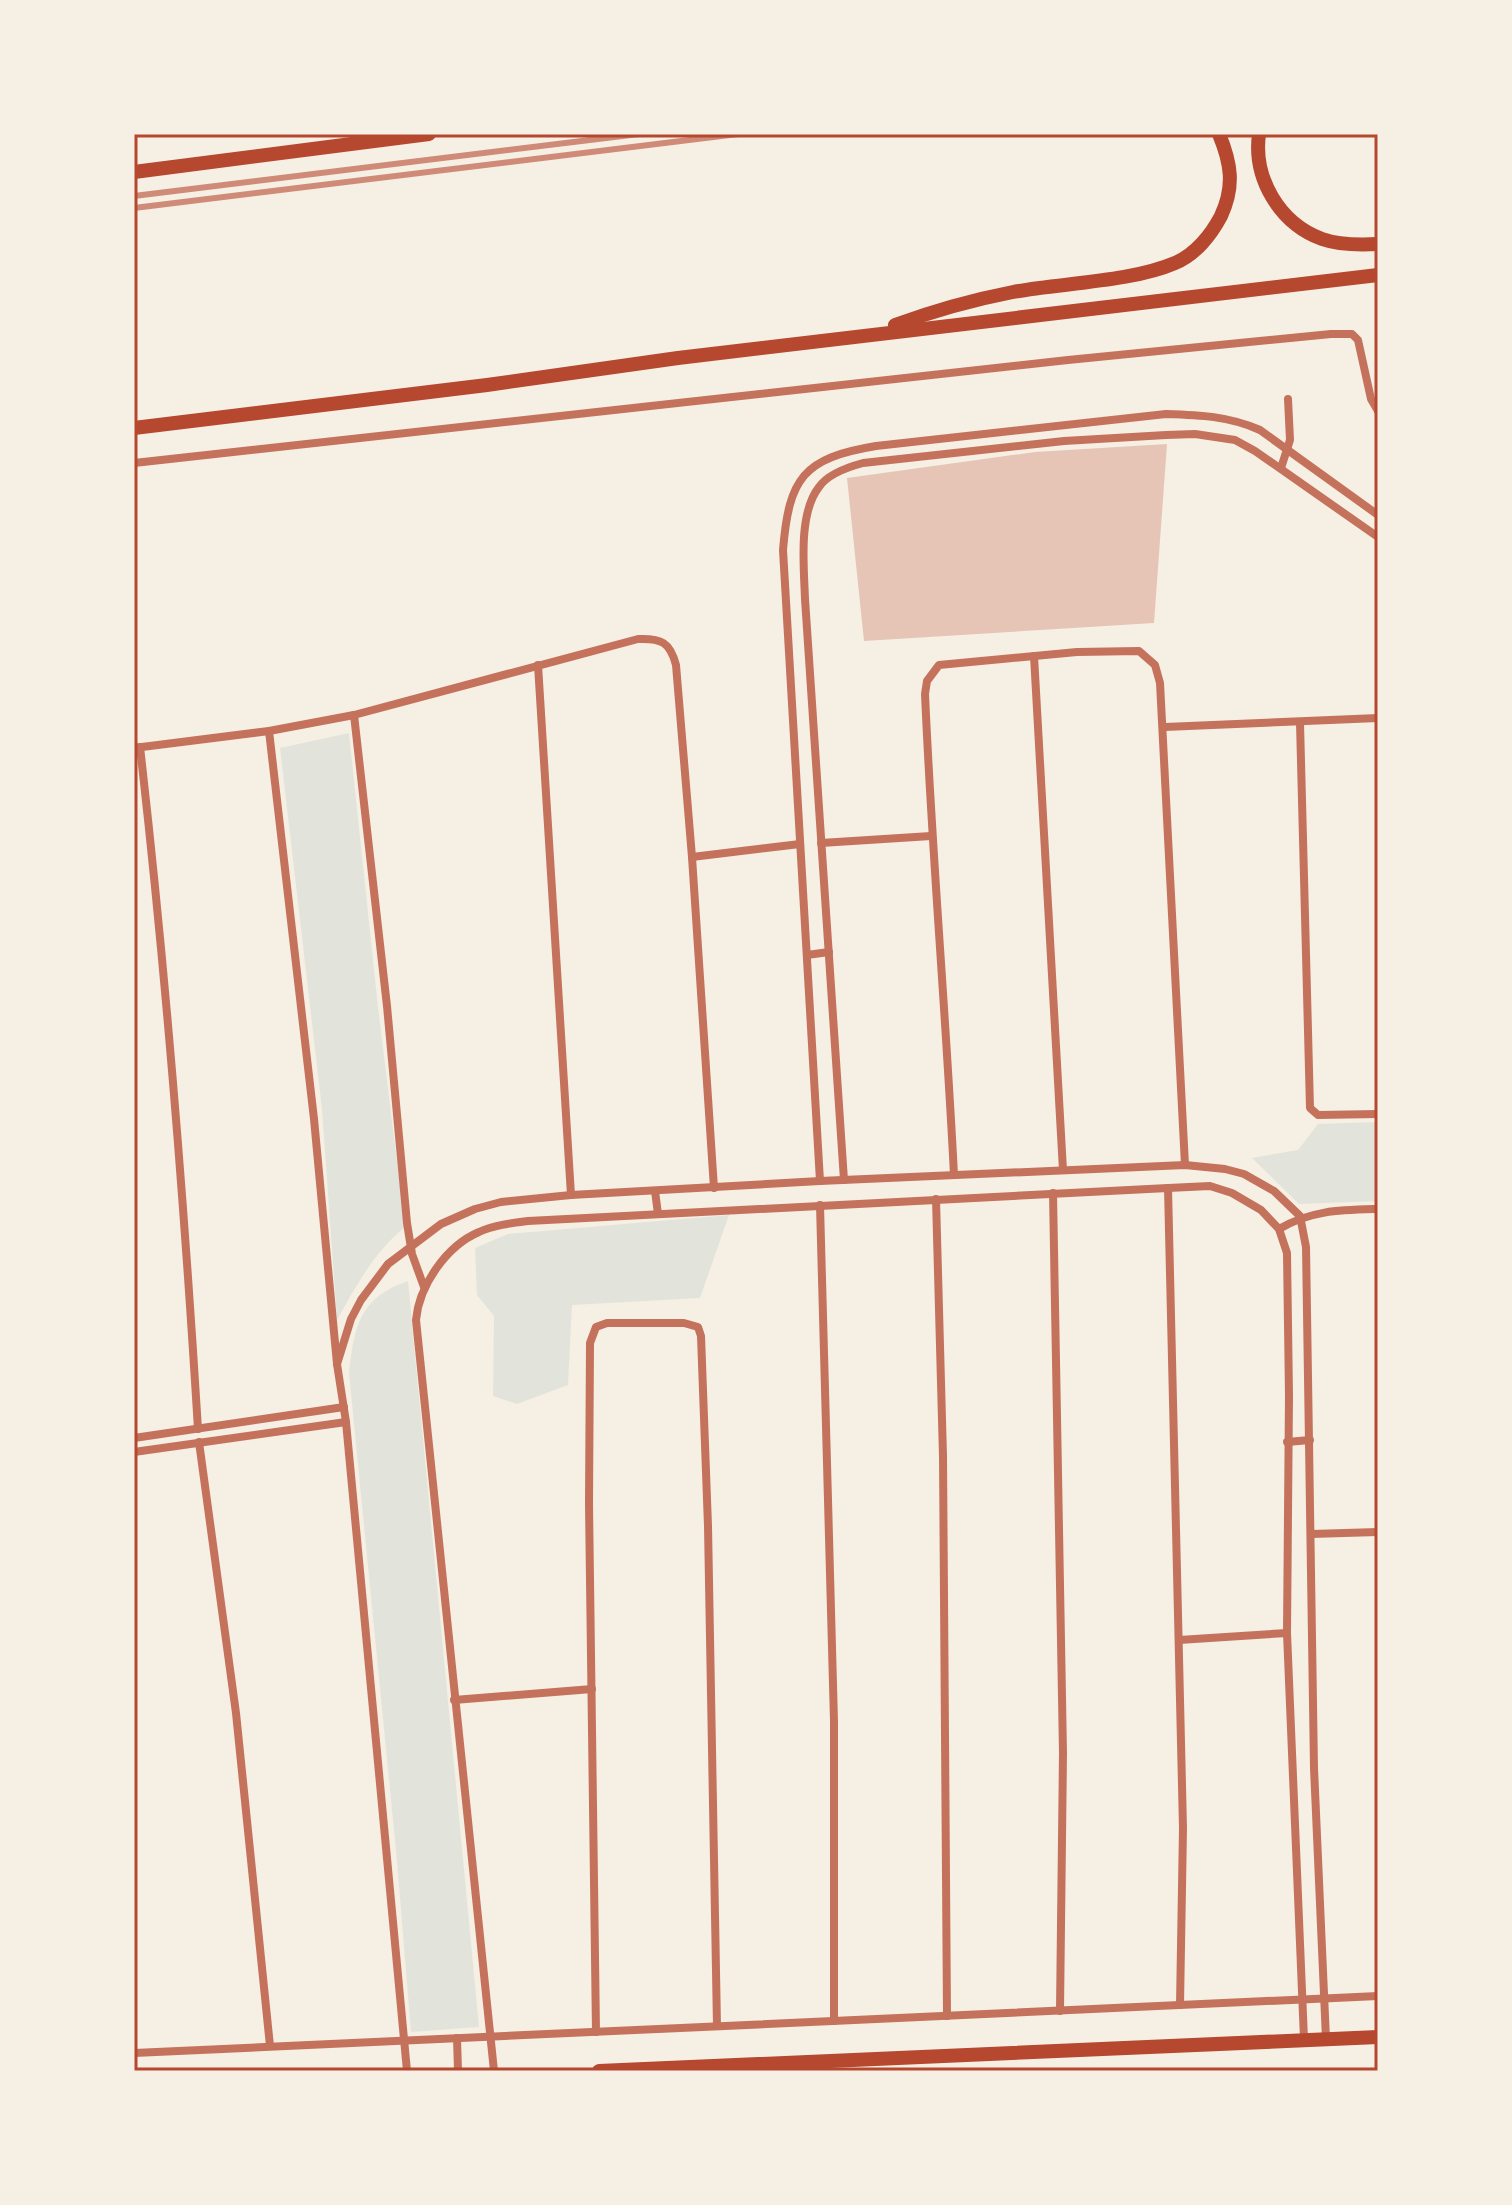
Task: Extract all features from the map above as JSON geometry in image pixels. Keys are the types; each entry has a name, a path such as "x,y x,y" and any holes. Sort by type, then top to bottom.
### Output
{"main road":[{"path":"134,172 429,134"},
{"path":"868,335 945,308 1012,292 1151,271 1177,263 1204,242 1228,197 1231,164 1219,134"},
{"path":"1259,134 1261,174 1273,199 1294,224 1323,240 1344,244 1378,244"},
{"path":"134,428 868,335 1378,275"},
{"path":"599,2071 1378,2037"}],"street":[{"path":"134,463 1331,334 1352,334 1358,340 1371,399 1378,411"},
{"path":"1281,468 1288,448 1288,399"},
{"path":"820,1181 783,550 787,510 792,495 805,475 831,456 876,446 1166,414 1205,415 1243,422 1288,448 1378,515"},
{"path":"844,1180 803,548 806,522 818,487 840,471 863,463 1064,441 1195,434 1235,440 1281,468 1378,537"},
{"path":"805,475 818,487"},
{"path":"198,1429 182,1189 153,862 137,747 269,731 354,715 638,639 659,639 671,648 676,665 692,857 714,1188"},
{"path":"954,1175 946,1010 931,836 927,681 939,665 1088,651 1139,651 1155,665 1160,683 1165,727 1185,1165"},
{"path":"1034,656 1063,1170"},
{"path":"538,665 571,1195"},
{"path":"354,715 411,1245 424,1287"},
{"path":"1165,727 1378,718"},
{"path":"1300,723 1310,1108 1318,1115 1327,1116 1378,1114"},
{"path":"269,731 314,1119 337,1364 346,1422 407,2071"},
{"path":"797,762 816,762"},
{"path":"821,843 931,836"},
{"path":"692,857 800,844"},
{"path":"807,955 829,952"},
{"path":"337,1364 351,1319 388,1264 441,1224 501,1202 820,1181 1185,1165 1244,1174 1274,1191 1300,1216 1306,1247 1314,1768 1326,2039"},
{"path":"1012,1174 1014,1195"},
{"path":"494,2071 416,1320 424,1287 460,1243 482,1230 528,1221 1210,1186 1232,1193 1261,1210 1279,1229 1287,1253 1287,1633 1304,2039"},
{"path":"1168,1188 1183,1828 1180,2005"},
{"path":"655,1191 658,1214"},
{"path":"1053,1193 1063,1753 1060,2011"},
{"path":"936,1199 943,1456 947,2016"},
{"path":"820,1205 834,1721 834,2021"},
{"path":"1279,1229 1300,1216 1348,1209 1378,1209"},
{"path":"596,2032 589,1490 593,1333 596,1327 607,1323 692,1324 698,1327 701,1336 717,2026"},
{"path":"144,1450 139,1437 344,1407"},
{"path":"134,1452 346,1422"},
{"path":"1287,1442 1310,1440"},
{"path":"199,1442 236,1713 270,2046"},
{"path":"1311,1534 1378,1532"},
{"path":"1179,1640 1287,1633"},
{"path":"454,1700 592,1689"},
{"path":"1292,1769 1314,1768"},
{"path":"134,2053 1378,1996"},
{"path":"457,2038 458,2071"}],"shaded area":[{"path":"349,733 405,1227 375,1258 337,1320 322,1109 280,748"},
{"path":"1378,1122 1378,1201 1299,1204 1252,1158 1298,1150 1318,1124"},
{"path":"729,1215 700,1298 572,1305 568,1385 517,1404 493,1396 494,1316 477,1295 475,1248 508,1234"},
{"path":"408,1281 479,2027 411,2032 349,1373 362,1315 379,1296"}],"building":[{"path":"1167,444 1154,623 864,641 847,478 1035,452"}],"railway":[{"path":"134,196 639,134"},
{"path":"134,208 738,134"}]}
